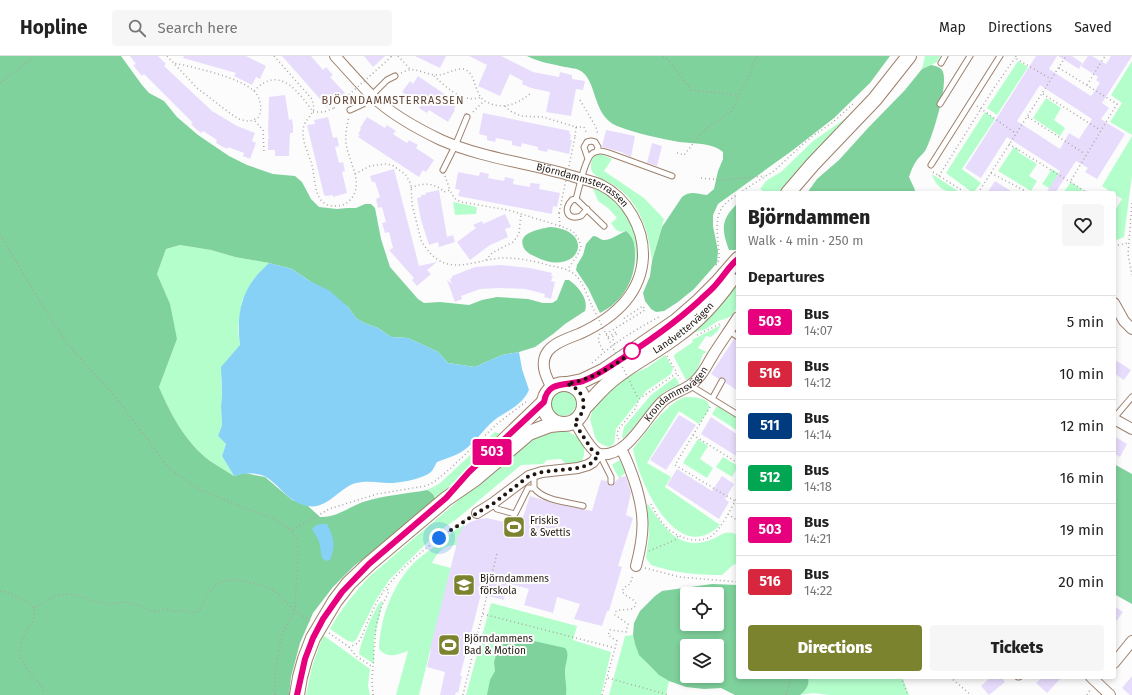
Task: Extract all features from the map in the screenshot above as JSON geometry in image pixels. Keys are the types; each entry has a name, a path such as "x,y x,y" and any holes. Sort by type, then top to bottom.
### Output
{"street":[{"name":"Björndammsterrassen","path":"335,56 373,96 389,109 422,130 455,146 560,172 601,186 613,193 626,206 638,225 644,249 643,262 639,278 622,307 612,315 559,343 548,351 543,362 544,369 552,388"},
{"path":"790,191 875,98 909,56"},
{"name":"Landvettervägen","path":"567,384 582,381 604,371 676,321 699,301 736,261"},
{"name":"Landvettervägen","path":"584,408 606,384 693,324 722,292 736,273"},
{"path":"1116,307 1124,322 1132,329"},
{"name":"Krondammsvägen","path":"622,447 663,401 688,388 699,378 736,320"},
{"path":"297,695 300,677 310,645 323,619 349,583 446,498 475,479 529,433 550,425 567,423 580,416 584,408 584,401 580,392 576,388 567,384 559,384 552,388 546,395 544,402 545,411 552,420 567,423 592,450 599,454 612,452 622,447 638,492 643,516 642,536 636,566"},
{"path":"446,498 469,472 544,402"},
{"path":"1116,420 1132,429"},
{"path":"477,513 494,503 525,479 542,472 578,468 588,465 593,462 599,454"},
{"path":"1116,661 1132,641"},
{"path":"1096,679 1110,695"}],"lane":[{"path":"941,63 945,56"},
{"path":"940,104 970,56"},
{"path":"931,165 1000,56"},
{"path":"350,110 363,104 388,80 395,76"},
{"path":"443,170 467,117"},
{"path":"588,159 584,144 589,141 595,142 598,147 596,151"},
{"path":"586,209 581,216 573,218 567,210 572,200 576,199 588,159 592,153 596,151 609,153 672,176"},
{"path":"576,199 604,226"},
{"path":"729,331 736,336"},
{"path":"713,400 722,381"},
{"path":"688,388 713,400 736,414"},
{"path":"1116,417 1132,397"},
{"path":"599,454 611,476 611,482"},
{"path":"534,475 534,488"},
{"path":"494,503 497,509 515,514 528,488 534,488 544,496 583,506"}],"path":[{"path":"0,83 35,56"},
{"path":"167,56 197,88 231,114 246,121 255,120 259,116 260,105 258,97 254,91 234,80 174,63"},
{"path":"274,56 312,99 314,109 303,126 303,134 312,167 315,188 320,199 323,202 333,206 347,203 355,192 356,178 346,144 350,110"},
{"path":"313,112 324,112 334,108 391,56"},
{"path":"398,56 410,69 434,75 441,75 453,70 467,71 470,73 484,101 495,105 505,106 519,101 530,94"},
{"path":"662,56 670,62 691,90 738,95"},
{"path":"677,153 684,155 704,130 732,111 738,95 749,77 754,61 758,56"},
{"path":"979,191 1008,144 1028,117 1066,56"},
{"path":"1087,86 1105,56"},
{"path":"939,176 1015,57 1052,79"},
{"path":"1059,68 1117,104 1070,182"},
{"path":"395,76 410,69"},
{"path":"434,75 456,94 472,99 481,97"},
{"path":"254,91 258,86 268,81 284,82 294,88 313,112"},
{"path":"1043,94 1101,130"},
{"path":"580,100 596,127 598,138 595,142"},
{"path":"744,191 774,171 802,145 832,123 857,100"},
{"path":"467,117 484,101"},
{"path":"970,102 1016,133"},
{"path":"505,106 510,111 521,116 543,117 576,127 584,127 589,141"},
{"path":"1028,117 1086,155"},
{"path":"255,120 263,130 264,152"},
{"path":"560,226 559,213 576,127"},
{"path":"1008,144 1085,191"},
{"path":"355,174 370,166 385,164 392,165 405,174 409,179 412,204 423,245 438,260 451,265 468,264 502,258 518,258 567,270 574,274 578,278 639,398"},
{"path":"931,165 931,170 963,191"},
{"path":"443,170 454,198 461,202 488,206 521,214 573,231 576,234 580,244 577,256 567,270"},
{"path":"991,173 1024,191"},
{"path":"701,178 720,180 766,176"},
{"path":"411,188 419,184 427,184 435,185 441,188 444,192 450,190"},
{"path":"715,266 719,260 717,224 719,214 724,205 736,196"},
{"path":"1132,203 1128,254 1132,275"},
{"path":"485,261 492,253 513,242 518,233 521,214"},
{"path":"0,235 55,326 69,346 117,399 168,467 198,489 278,521 291,531 297,540 298,553 295,611 283,631 275,671 275,695"},
{"path":"1116,246 1129,243"},
{"path":"606,334 645,310 643,306 618,322"},
{"path":"592,362 615,344 666,313"},
{"path":"695,336 719,324 736,320"},
{"path":"604,352 599,343 598,337 606,329"},
{"path":"608,337 616,332 617,334 612,337 615,344"},
{"path":"665,352 688,388"},
{"path":"622,447 618,437 618,430 635,409 639,398 677,373"},
{"path":"291,531 329,509 377,494 425,486 434,482 451,468 498,423 530,399"},
{"path":"650,504 656,515 666,527 679,535 698,540 710,537 716,531 735,501 675,465 713,400"},
{"path":"693,436 736,462"},
{"path":"349,647 356,644 360,640 377,603 386,588 421,552 477,513"},
{"path":"727,514 736,520"},
{"path":"644,553 675,540 679,535"},
{"path":"463,695 497,553"},
{"path":"602,695 617,641 608,635 610,630 626,632 628,624 615,615 615,612 634,608 635,602 622,593 622,591 630,584 636,566 680,577 736,582"},
{"path":"34,608 57,595 71,594 108,604 125,602 138,605 153,612 166,609 176,612 184,610 192,613 199,611 209,593 221,582 232,581 248,582 264,586 277,592 295,611 312,622"},
{"path":"373,695 372,680 376,626 381,608 389,591 386,588"},
{"path":"0,591 26,600 34,608 34,619 23,638 19,655 29,672 38,680 44,695"},
{"path":"483,614 615,648"},
{"path":"326,631 349,647 356,656 373,667"},
{"path":"607,678 669,695"},
{"path":"786,695 791,679"},
{"path":"902,679 908,695"},
{"path":"952,679 971,695"}],"green space":[{"path":"0,56 121,56 149,93 164,101 177,117 198,135 229,156 247,165 273,174 295,176 302,182 311,199 319,207 337,209 356,208 365,204 371,204 375,208 381,239 390,267 418,299 424,303 440,302 469,305 482,300 497,297 528,299 543,303 552,303 557,300 565,280 569,280 582,293 586,306 585,311 535,347 502,355 475,367 448,363 438,352 432,349 408,338 391,337 378,328 364,323 356,318 348,307 292,269 235,257 211,250 180,245 166,249 157,274 170,304 177,339 159,387 180,428 201,454 234,476 244,473 265,477 292,500 308,506 320,517 332,516 363,502 387,496 427,490 435,497 435,499 381,545 354,566 333,587 313,613 300,643 291,677 289,695 0,695"},
{"path":"527,56 890,56 870,83 834,118 793,150 718,204 713,215 713,226 718,251 717,263 694,289 678,302 664,311 656,312 651,309 645,301 643,293 650,276 652,261 662,227 682,197 691,193 707,195 714,189 718,171 723,159 723,152 713,146 679,142 640,134 617,126 609,121 603,114 589,81 579,70 536,60"},
{"path":"925,56 940,56 937,62 922,69"},
{"path":"1018,61 1028,67 997,115 987,108"},
{"path":"1132,61 1132,135 1110,122 1122,103 1111,95"},
{"path":"931,65 942,70 944,76 944,86 936,123 928,145 914,164 909,177 915,191 808,191 817,179 839,160 905,90 922,69"},
{"path":"1046,98 1061,108 1054,120 1065,128 1060,136 1033,118"},
{"path":"985,112 995,119 962,169 981,183 975,191 970,191 946,173"},
{"path":"849,116 846,123 783,191 763,191 760,189 767,180 781,172 813,141"},
{"path":"1132,136 1132,175 1124,237 1116,240 1116,209 1122,199 1116,195 1116,191 1110,191 1102,186"},
{"path":"1014,147 1019,150 1018,152 1037,164 1029,176 1037,181 1031,191 998,171"},
{"path":"601,154 612,159 604,171 644,198 664,219 652,261 646,231 633,203 618,188 597,177 592,172 591,163 593,158"},
{"path":"1052,169 1061,175 1052,190 1042,184"},
{"path":"932,174 958,191 947,191 939,187"},
{"path":"1071,182 1084,191 1064,191"},
{"path":"592,186 610,195 618,202 630,218 639,247 636,265 635,246 626,231 621,232 616,230 611,223 617,218 608,208 598,201"},
{"path":"453,202 477,207 476,214 455,215"},
{"path":"736,205 736,249 729,250 725,236 724,224 732,209"},
{"path":"550,227 565,230 574,236 578,244 577,252 571,258 562,262 550,262 532,255 524,249 522,241 527,234 536,230"},
{"path":"626,231 632,238 634,244 635,263 633,272 626,289 621,296 615,303 600,313 588,288 576,270 577,265 583,255 586,244 593,236 606,240"},
{"path":"180,245 211,250 235,257 269,263 254,279 242,301 238,328 240,345 221,378 222,425 218,436 226,444 222,456 234,476 201,454 186,437 174,418 159,387 177,339 157,274 166,249"},
{"path":"736,281 736,309 732,315 718,321 706,329 689,334"},
{"path":"721,325 717,332 711,337 706,336 698,348 707,352 703,354 699,366 693,375 686,380 674,355 693,342 692,340"},
{"path":"665,355 673,368 671,374 646,391 616,429 614,444 609,447 598,442 590,419 592,411 604,395 623,379 648,367"},
{"path":"675,377 679,385 664,392 623,439 622,436 624,427 651,395"},
{"path":"563,390 572,394 576,403 572,412 563,416 554,412 550,403 554,394"},
{"path":"685,397 700,398 707,402 709,404 709,408 707,412 699,424 679,411 647,463 671,477 665,487 720,525 704,535 689,536 675,529 663,516 643,481 633,449 663,412"},
{"path":"717,406 736,418 736,430 712,414"},
{"path":"560,429 573,434 581,440 584,448 584,456 581,461 568,466 561,459 547,460 543,464 521,465 458,518 438,532 390,579 377,598 356,640 353,642 348,641 330,629 348,601 370,576 535,435"},
{"path":"495,432 506,436 435,499 432,493 427,490 439,484"},
{"path":"698,439 708,446 700,459 713,468 707,478 683,463"},
{"path":"723,457 736,465 736,470 732,477 716,467"},
{"path":"620,460 625,473 619,478 613,464"},
{"path":"1116,465 1132,474 1132,604 1116,595"},
{"path":"648,504 668,530 683,541 693,543 703,542 728,532 736,534 736,564 722,575 686,573 651,565 646,558 649,535"},
{"path":"464,525 465,529 457,545 448,546 442,550 432,563 451,568 419,695 396,695 408,651 396,655 389,655 379,649 384,616 392,595 403,576 413,564"},
{"path":"712,584 736,585 736,679 808,679 808,685 800,695 735,695 721,688 704,689 686,687 669,681 659,675 639,655 633,635 634,623 640,611 662,591 680,588 680,631 724,631 724,587 691,587"},
{"path":"381,601 383,602 374,640 374,664 359,654 368,626"},
{"path":"491,603 577,626 573,640 611,652 601,695 466,695"},
{"path":"323,635 370,669 368,686 370,695 306,695 312,667"},
{"path":"633,635 641,656 651,667 669,681 666,695 609,695 625,636"},
{"path":"516,638 565,648 567,651 565,669 566,695 487,695 490,680 495,671 494,662 496,655 502,645"},
{"path":"808,679 903,679 909,695 830,695 813,693 800,695 807,687"}],"water":[{"path":"269,263 292,269 308,280 330,291 348,307 356,318 364,323 378,328 391,337 408,338 432,349 438,352 448,363 475,367 502,355 519,352 522,369 529,390 523,400 493,421 465,450 437,462 431,472 418,478 393,483 356,483 350,485 321,505 308,506 290,498 272,481 263,475 242,474 234,476 222,456 226,444 218,436 222,425 221,367 240,345 239,319 245,294 259,273"},
{"path":"327,524 334,546 330,560 326,561 322,558 319,541 312,529 316,525"}],"building":[{"path":"130,56 158,56 166,64 164,66 212,111 237,126 255,133 252,141 256,143 250,159 243,156 244,153 221,146 216,143 217,140 203,131 201,133 196,129 191,124 193,123 144,74 142,76 133,65 136,64"},
{"path":"184,56 246,56 266,66 260,79 256,77 252,85 234,76 236,73 183,58"},
{"path":"282,56 311,56 323,70 326,67 333,75 330,77 345,93 328,108"},
{"path":"364,56 385,56 373,67"},
{"path":"415,56 446,56 440,68"},
{"path":"469,56 501,56 533,72 559,77 560,72 572,75 572,79 585,81 583,90 576,89 571,116 546,112 550,92 531,88 522,84 523,81 510,74 500,96 478,86 487,65"},
{"path":"1036,56 1057,56 1049,69 1091,96 1100,83 1096,80 1098,77 1081,66 1088,56 1092,56 1106,64 1111,56 1132,56 1102,103 1109,108 1101,119 1125,134 1097,179 1085,172 1088,168 1076,161 1056,191 1047,191 1060,171 1007,137 981,178 965,168","holes":["1040,85 1092,119 1079,139 1069,133 1060,149 1017,121"]},
{"path":"1058,56 1072,56 1082,63 1079,69"},
{"path":"418,76 456,102 455,110 448,122 429,110 427,113 419,108 421,105 402,92 410,81 413,84"},
{"path":"285,95 289,120 292,119 293,133 290,133 289,156 275,156 275,150 268,150 269,97"},
{"path":"483,113 570,131 570,140 572,140 569,154 548,149 547,152 538,150 538,147 522,143 521,147 512,145 512,141 496,138 495,142 487,140 487,136 479,134"},
{"path":"328,117 333,138 337,137 339,146 335,147 339,163 343,162 345,171 342,172 347,193 333,197 333,195 324,195 307,125 315,124 314,120"},
{"path":"367,117 385,128 387,125 396,131 393,134 407,143 409,140 418,145 416,148 434,160 426,172 423,170 419,177 358,137 360,135 358,134 361,129 360,128"},
{"path":"606,130 635,136 631,157 621,152 602,147"},
{"path":"652,143 662,146 657,166 647,163"},
{"path":"394,169 419,266 437,262 427,270 431,274 417,286 412,280 414,278 389,250 393,248 389,232 385,233 382,223 386,222 382,207 378,208 376,199 380,197 375,182 372,182 370,176"},
{"path":"458,172 479,176 480,172 489,174 488,178 504,181 505,177 514,179 513,184 530,187 530,183 540,184 539,189 560,193 557,207 553,206 552,214 458,196 460,190 455,189"},
{"path":"995,181 1011,191 988,191"},
{"path":"439,190 447,237 453,235 455,242 439,247 438,242 429,245 421,220 417,198 421,197 421,195 426,195 425,193"},
{"path":"505,214 511,227 505,229 508,237 490,245 470,260 457,242 476,228 473,225 482,221 483,224"},
{"path":"501,265 530,268 552,273 551,276 553,276 551,281 555,282 551,299 544,297 545,294 525,289 500,288 480,289 461,296 462,299 455,302 447,280 452,284 450,279 452,276 475,267"},
{"path":"734,339 736,340 736,390 726,383 724,378 722,377 719,379 711,374"},
{"path":"1117,361 1131,370 1124,380 1116,374"},
{"path":"679,415 696,425 666,470 650,460"},
{"path":"711,417 736,434 736,456 701,434"},
{"path":"1116,437 1127,444 1120,457 1116,454"},
{"path":"677,469 712,491 722,476 734,484 725,499 729,502 719,519 667,485"},
{"path":"626,476 631,493 626,515 633,518 618,566 622,567 609,611 607,611 602,626 574,619 580,604 557,597 553,613 524,605 529,589 507,583 504,600 481,594 460,676 462,676 458,693 456,692 455,695 440,695 445,672 427,667 430,649 457,543 456,540 462,528 470,522 487,518 520,526 530,496 556,504 592,511 601,480 607,481 611,486 620,477"},
{"path":"1116,607 1123,612 1116,621"},
{"path":"1132,676 1132,695 1130,695 1122,688"},
{"path":"989,679 1003,679 1005,682 989,695 981,686"},
{"path":"1040,679 1060,679 1047,693 1036,683"}],"bus line":[{"name":"503","path":"297,695 305,659 313,638 323,619 349,583 446,498 469,472 497,448 544,402 546,395 554,386 582,381 604,371 676,321 717,283 736,260"}],"place":[{"name":"Friskis & Svettis","path":"514,527"},
{"name":"Björndammens förskola","path":"464,585"},
{"name":"Björndammens Bad & Motion","path":"449,645"}],"district":[{"name":"BJÖRNDAMMSTERRASSEN","path":"393,100"}],"route":[{"path":"439,538 494,503 529,476 542,472 578,468 593,462 599,454 592,450 574,422 583,410 584,401 580,392 576,388 567,384 582,381 604,371 632,351"}]}
